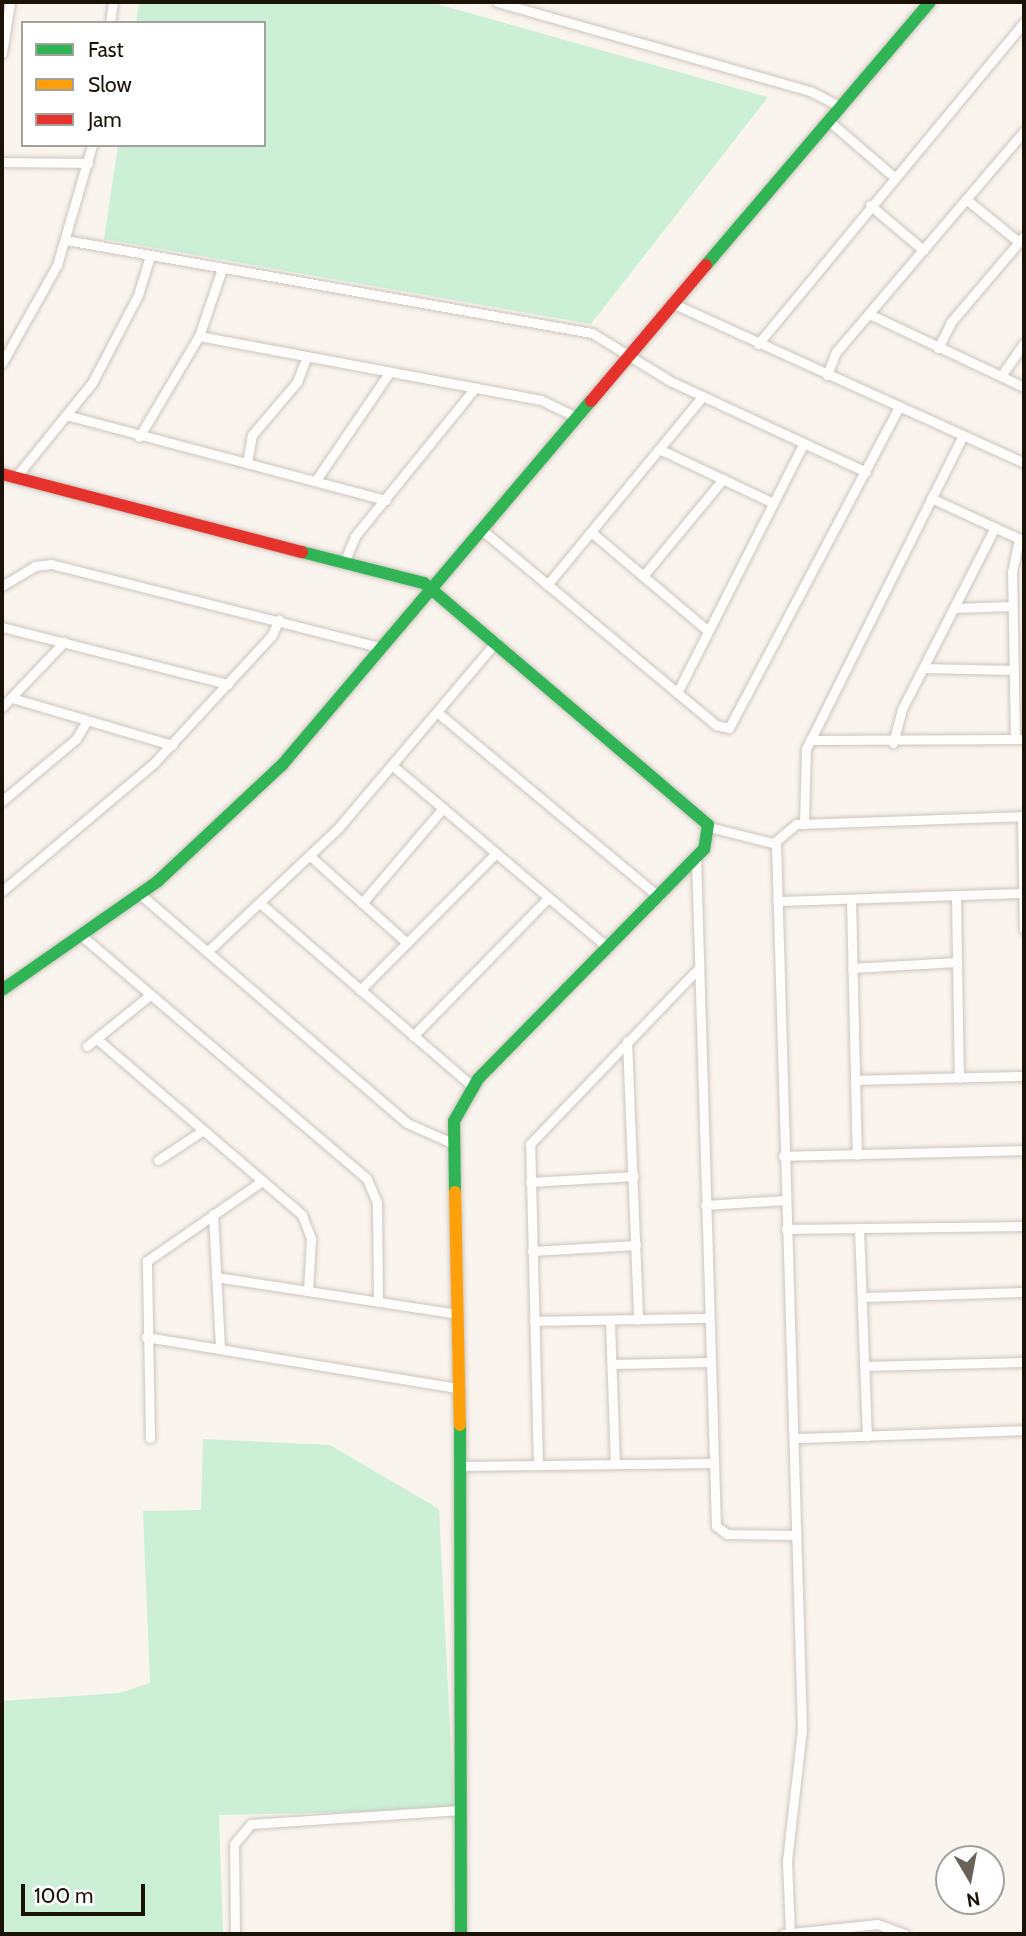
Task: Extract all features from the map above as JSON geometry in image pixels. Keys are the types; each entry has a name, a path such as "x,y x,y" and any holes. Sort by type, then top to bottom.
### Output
{"street":[{"path":"2,53 10,2"},
{"path":"110,21 113,2"},
{"path":"497,2 810,91 841,107"},
{"path":"2,990 141,895 258,790 433,589 930,2"},
{"path":"758,344 870,205 1024,23"},
{"path":"829,121 894,177"},
{"path":"827,374 869,314 1024,131"},
{"path":"2,363 37,308 66,240 92,147"},
{"path":"2,162 89,163"},
{"path":"937,348 951,322 1021,239 967,199"},
{"path":"870,205 923,250"},
{"path":"66,240 573,328 631,355 703,396 866,472"},
{"path":"15,478 66,415 132,308 150,256"},
{"path":"139,437 199,336 222,269"},
{"path":"674,304 1024,463"},
{"path":"869,314 1024,387"},
{"path":"199,336 306,359 541,400 578,418"},
{"path":"1001,376 1024,343"},
{"path":"247,463 252,435 297,382 306,359"},
{"path":"316,480 389,373"},
{"path":"345,560 386,500 475,388"},
{"path":"547,585 703,396"},
{"path":"482,530 719,727 737,722 899,407"},
{"path":"66,415 139,437 386,500"},
{"path":"804,824 801,774 810,740 963,436"},
{"path":"677,693 804,443"},
{"path":"659,449 773,503"},
{"path":"2,474 345,560 433,589 699,811 709,827 776,844"},
{"path":"643,576 723,479"},
{"path":"810,740 893,743 1020,739 1012,606 1022,540 931,498"},
{"path":"893,743 923,668 995,527"},
{"path":"591,532 708,631"},
{"path":"2,586 35,566 51,564 279,619 382,648"},
{"path":"954,608 1012,606"},
{"path":"2,891 90,823 172,745 228,684 279,619"},
{"path":"2,627 228,684"},
{"path":"2,707 64,642"},
{"path":"207,952 310,856 393,766 496,642"},
{"path":"923,668 1014,670"},
{"path":"12,698 172,745"},
{"path":"438,712 659,897"},
{"path":"2,801 76,739 87,721"},
{"path":"393,766 608,948"},
{"path":"362,903 443,808"},
{"path":"905,1934 877,1924 787,1934 787,1861 802,1730 795,1535 797,1438 783,1156 776,844 785,828 804,824 1023,816 1024,929"},
{"path":"461,1934 461,1466 452,1143 457,1112 472,1086 696,857 709,827"},
{"path":"360,990 496,853"},
{"path":"310,856 407,943"},
{"path":"696,857 712,1463 717,1529 795,1535"},
{"path":"777,901 1023,893"},
{"path":"141,895 407,1123 452,1143"},
{"path":"956,895 960,1078"},
{"path":"413,1036 549,897"},
{"path":"851,899 857,1155"},
{"path":"260,903 472,1086"},
{"path":"83,937 367,1179 377,1203 378,1302"},
{"path":"852,968 957,962"},
{"path":"538,1465 530,1182 536,1134 699,968"},
{"path":"88,1046 150,996"},
{"path":"97,1039 262,1181 309,1228 308,1291"},
{"path":"628,1041 638,1320"},
{"path":"855,1080 1024,1076"},
{"path":"158,1160 202,1131"},
{"path":"783,1156 1024,1150"},
{"path":"530,1182 634,1176"},
{"path":"150,1438 146,1337 147,1261 262,1181"},
{"path":"705,1205 785,1200"},
{"path":"213,1214 220,1349"},
{"path":"786,1229 1024,1226"},
{"path":"859,1229 867,1436"},
{"path":"532,1251 636,1245"},
{"path":"216,1278 457,1314"},
{"path":"862,1297 1024,1292"},
{"path":"534,1321 610,1322 709,1318"},
{"path":"610,1322 615,1464"},
{"path":"146,1337 459,1388"},
{"path":"612,1364 710,1362"},
{"path":"864,1366 1024,1362"},
{"path":"797,1438 1024,1430"},
{"path":"461,1466 712,1463"},
{"path":"235,1934 234,1844 251,1824 460,1810"}],"green space":[{"path":"139,2 430,2 768,97 591,324 104,239 118,147 266,147 266,21 136,21"},
{"path":"203,1439 330,1445 439,1509 454,1810 219,1815 223,1934 2,1934 2,1701 119,1693 150,1683 143,1511 201,1510"}],"traffic: fast":[{"path":"706,265 930,2"},
{"path":"2,990 158,881 282,765 591,401"},
{"path":"302,552 424,583 708,825 704,849 478,1079 454,1121 455,1192"},
{"path":"460,1425 461,1934"}],"traffic: slow":[{"path":"455,1192 460,1425"}],"traffic: jam":[{"path":"591,401 706,265"},
{"path":"2,474 302,552"}]}
